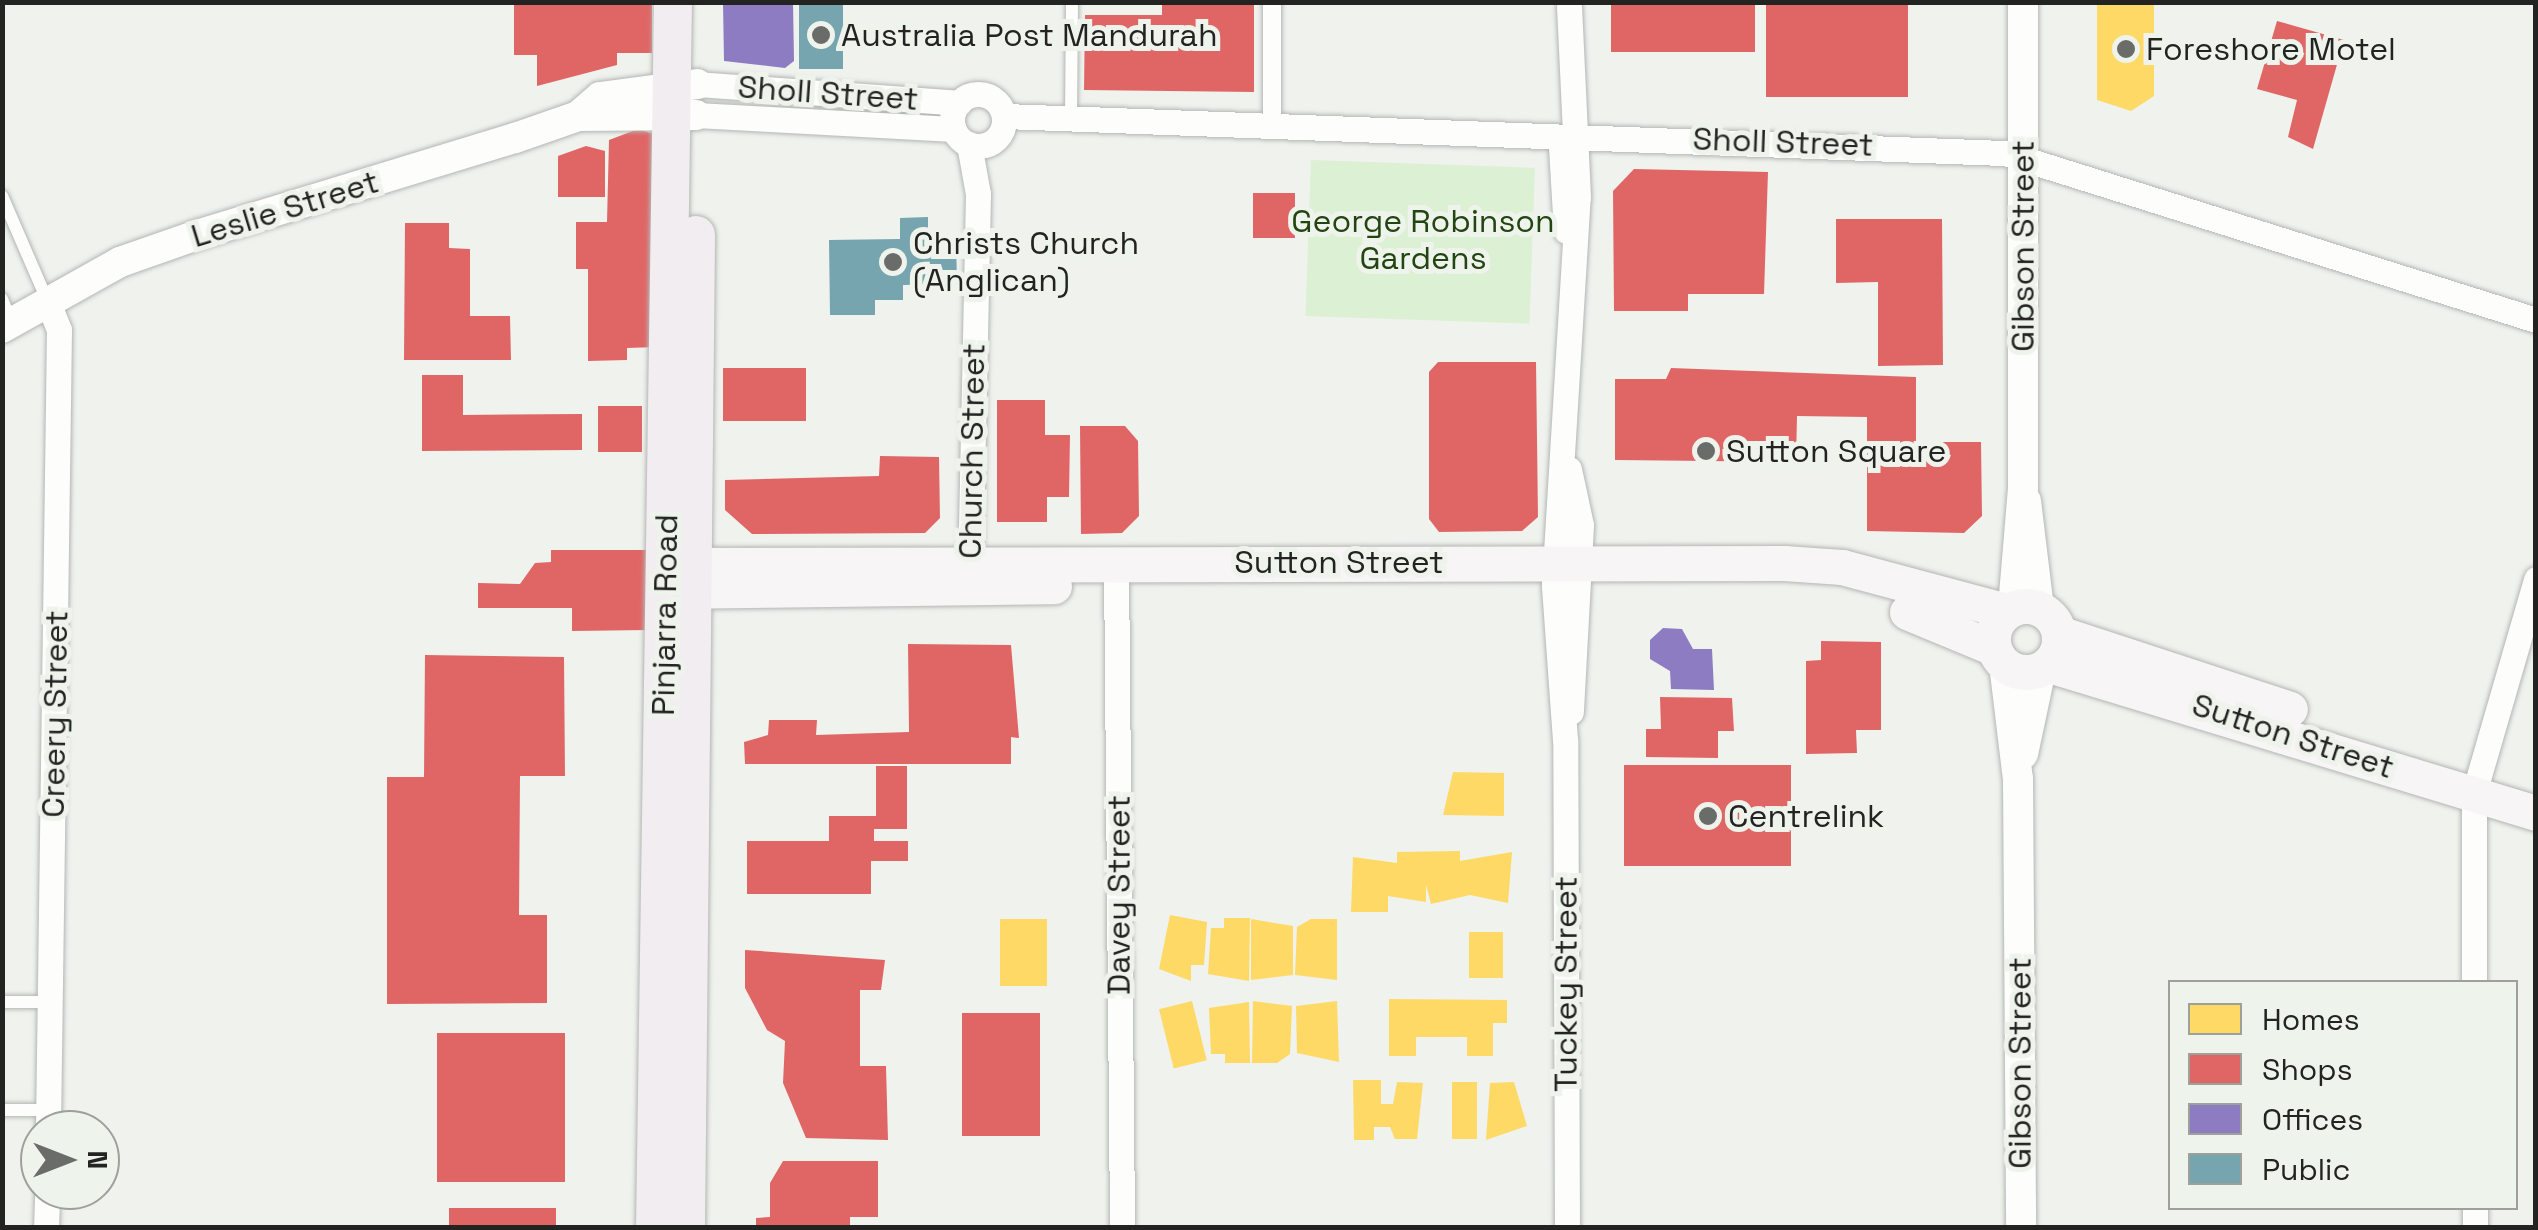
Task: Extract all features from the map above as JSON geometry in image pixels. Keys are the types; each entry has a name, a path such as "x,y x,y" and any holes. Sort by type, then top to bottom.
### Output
{"main road":[{"name":"Pinjarra Road","path":"673,2 684,99 679,578 686,1228"},
{"name":"Pinjarra Road","path":"684,99 698,2"},
{"name":"Sutton Street","path":"679,578 1567,574 1842,567 2478,783 2536,813"},
{"name":"Sutton Street","path":"1567,574 1824,587 1998,656 2034,632"},
{"name":"Pinjarra Road","path":"656,1228 679,578"},
{"path":"1998,656 2034,632"},
{"name":"Sutton Street","path":"2478,783 2536,790"}],"street":[{"path":"1272,2 1272,121"},
{"name":"Gibson Street","path":"2021,1228 2018,778 2034,632 2023,489 2023,2"},
{"name":"Tuckey Street","path":"1568,5 1567,574 1578,679 1565,740 1568,1228"},
{"name":"Sholl Street","path":"684,99 959,103 981,94 1000,127"},
{"name":"Sholl Street","path":"684,99 961,136 1071,117 1272,121 2024,161 2536,320"},
{"name":"Leslie Street","path":"5,316 197,235 578,116 604,123 684,99"},
{"path":"959,103 961,136"},
{"name":"Church Street","path":"970,575 978,194 1000,127"},
{"name":"Church Street","path":"961,136 978,194"},
{"name":"Creery Street","path":"47,300 59,330 48,1110"},
{"name":"Davey Street","path":"1116,574 1122,1228"},
{"path":"2474,980 2478,783 2536,579"},
{"name":"Gibson Street","path":"1998,656 2018,778"}],"lane":[{"path":"1071,117 1072,2"},
{"path":"2,196 47,300"},
{"path":"2,1002 50,1002"}],"green space":[{"name":"George Robinson Gardens","path":"1311,160 1535,168 1529,324 1306,316"}],"building: Homes":[{"name":"Foreshore Motel","path":"2097,2 2154,2 2154,96 2131,111 2097,100"},
{"path":"1453,772 1504,773 1504,816 1443,815"},
{"path":"1460,851 1460,861 1512,852 1508,903 1470,895 1431,904 1426,885 1426,902 1388,896 1388,912 1351,912 1353,857 1397,863 1397,852"},
{"path":"1170,915 1207,922 1204,965 1191,965 1191,981 1159,969"},
{"path":"1224,918 1250,918 1249,981 1208,974 1211,928 1224,928"},
{"path":"1000,919 1047,919 1047,986 1000,986"},
{"path":"1251,919 1293,926 1293,975 1251,980"},
{"path":"1311,919 1337,919 1337,980 1295,975 1297,927"},
{"path":"1469,932 1503,932 1503,978 1469,978"},
{"path":"1389,999 1507,1000 1507,1023 1493,1023 1493,1056 1467,1056 1467,1037 1416,1037 1416,1056 1389,1056"},
{"path":"1192,1001 1207,1060 1174,1068 1159,1009"},
{"path":"1253,1001 1292,1006 1290,1054 1277,1063 1252,1063"},
{"path":"1337,1001 1339,1062 1297,1053 1296,1006"},
{"path":"1249,1002 1250,1063 1225,1063 1225,1054 1211,1054 1209,1008"},
{"path":"1353,1080 1381,1080 1381,1104 1393,1104 1397,1082 1423,1083 1417,1139 1395,1139 1390,1127 1374,1127 1374,1140 1354,1140"},
{"path":"1452,1082 1477,1082 1477,1139 1452,1139"},
{"path":"1514,1082 1527,1126 1486,1140 1490,1083"}],"building: Shops":[{"path":"514,2 652,2 652,53 617,53 617,65 537,86 537,55 514,55"},
{"path":"1162,2 1254,2 1254,92 1084,90 1085,15 1162,15"},
{"path":"1611,2 1755,2 1755,52 1611,52"},
{"path":"1766,2 1908,2 1908,97 1766,97"},
{"path":"2277,21 2344,40 2313,149 2288,137 2297,100 2257,89"},
{"path":"638,129 657,135 657,347 627,348 627,360 588,361 588,269 576,269 576,222 607,222 609,140"},
{"path":"586,146 605,151 605,197 558,197 558,156"},
{"path":"1634,169 1768,172 1764,294 1688,294 1688,311 1614,311 1613,191"},
{"path":"1253,193 1295,193 1295,238 1253,238"},
{"path":"1836,219 1942,219 1943,365 1878,366 1878,282 1836,283"},
{"path":"405,223 449,223 449,248 470,249 470,316 510,316 511,360 404,360"},
{"path":"1438,362 1536,362 1538,517 1522,531 1439,532 1429,519 1429,372"},
{"path":"723,368 806,368 806,421 723,421"},
{"name":"Sutton Square","path":"1671,368 1916,377 1916,442 1981,442 1982,516 1964,533 1867,531 1867,417 1797,416 1796,462 1615,460 1615,379 1666,379"},
{"path":"422,375 463,375 463,415 582,414 582,450 422,451"},
{"path":"997,400 1045,400 1045,435 1070,435 1069,497 1047,497 1047,522 997,522"},
{"path":"598,406 642,406 642,452 598,452"},
{"path":"1080,426 1125,426 1138,441 1139,516 1122,533 1081,534"},
{"path":"880,456 939,457 940,518 925,533 752,534 725,510 725,480 879,476"},
{"path":"551,550 648,550 647,630 572,631 572,608 478,608 478,583 520,584 535,563 551,562"},
{"path":"1821,641 1881,642 1881,730 1856,730 1857,753 1806,754 1806,661 1821,660"},
{"path":"908,644 1011,645 1019,738 1011,737 1011,764 745,764 744,742 768,735 769,720 817,720 816,735 909,732"},
{"path":"425,655 564,657 565,776 520,776 519,915 547,915 547,1003 387,1004 387,777 424,777"},
{"path":"1660,697 1732,698 1734,731 1718,731 1718,758 1646,757 1646,729 1661,729"},
{"name":"Centrelink","path":"1624,765 1791,765 1791,866 1624,866"},
{"path":"876,766 907,766 907,829 874,829 874,841 908,841 908,861 871,861 871,894 747,894 747,841 829,841 829,816 876,816"},
{"path":"745,950 885,960 881,990 860,990 860,1066 886,1066 888,1140 806,1138 783,1083 785,1041 767,1030 745,988"},
{"path":"962,1013 1040,1013 1040,1136 962,1136"},
{"path":"437,1033 565,1033 565,1182 437,1182"},
{"path":"783,1161 878,1161 878,1217 850,1217 850,1228 756,1228 756,1218 770,1217 770,1183"},
{"path":"449,1208 556,1208 556,1228 449,1228"}],"building: Offices":[{"path":"723,2 793,2 794,61 785,68 724,61"},
{"path":"1663,628 1682,629 1693,649 1712,649 1714,690 1671,689 1670,671 1650,659 1650,640"}],"building: Public":[{"name":"Australia Post Mandurah","path":"799,2 843,2 843,69 799,69"},
{"name":"Christs Church (Anglican)","path":"928,217 928,238 956,237 957,284 903,285 903,300 875,300 875,315 830,315 829,240 900,239 900,218"}],"place":[{"name":"Australia Post Mandurah","path":"821,35"},
{"name":"Foreshore Motel","path":"2126,49"},
{"name":"Christs Church (Anglican)","path":"893,262"},
{"name":"Sutton Square","path":"1706,451"},
{"name":"Centrelink","path":"1708,816"}]}
